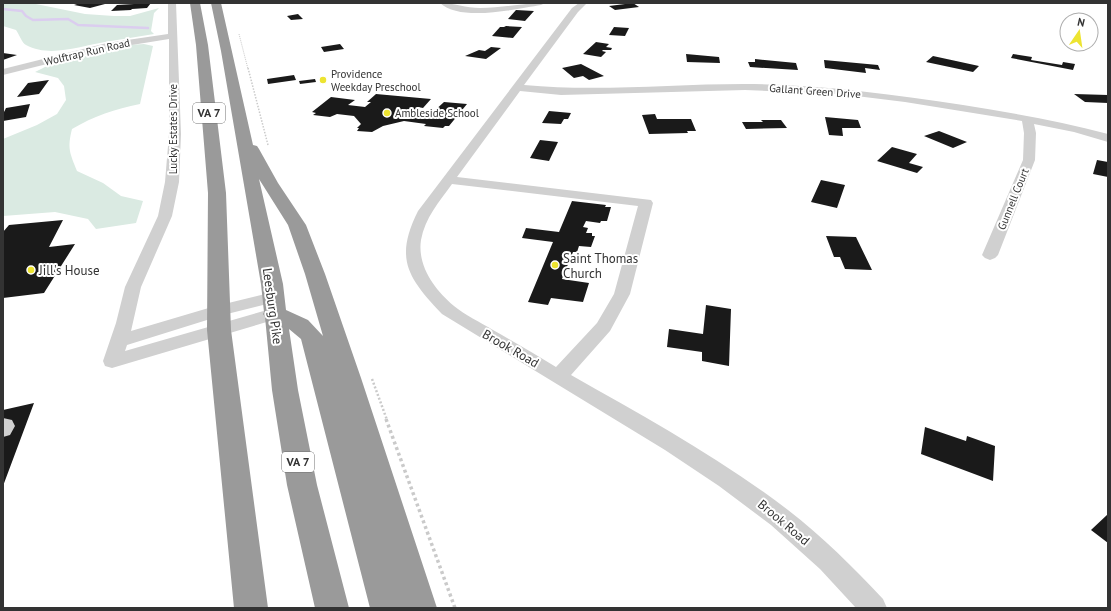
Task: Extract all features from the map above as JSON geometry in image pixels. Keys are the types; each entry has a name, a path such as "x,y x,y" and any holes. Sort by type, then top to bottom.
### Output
{"highway":[{"name":"VA 7","path":"194,3 202,44 217,193 219,320"},
{"name":"Leesburg Pike","path":"216,3 244,137 248,165 272,284 285,390 302,485 332,608"},
{"path":"244,137 270,183 297,225 305,246 349,378 420,608"},
{"path":"274,306 303,326 312,337 387,608"},
{"path":"219,320 251,608"}],"street":[{"name":"Lucky Estates Drive","path":"172,3 174,134 172,182 166,216 133,287 126,323 112,361 219,320"},
{"path":"444,3 455,8 478,10 541,3"},
{"name":"Brook Road","path":"583,3 575,10 518,88 447,180 417,225 413,240 413,255 417,272 432,294 448,310 656,433 744,489 831,562 874,608"},
{"name":"Wolftrap Run Road","path":"3,72 107,46 173,36"},
{"name":"Gallant Green Drive","path":"518,88 561,92 745,87 810,89 906,99 1027,119 1076,129 1108,138"},
{"name":"Gunnell Court","path":"990,255 1030,160 1030,133 1027,119"},
{"path":"447,180 646,203 622,294 604,327 559,376"},
{"name":"Lucky Estates Drive","path":"119,341 219,320 274,306"}],"shaded area":[{"path":"3,3 31,3 85,14 114,16 130,16 159,8 154,13 151,31 154,34 65,50 45,51 26,45 16,30 3,26"},
{"path":"144,44 153,46 140,104 122,108 80,124 72,129 70,141 71,155 77,171 103,183 121,196 143,201 136,223 96,229 88,219 55,212 3,216 3,139 37,125 57,114 66,100 64,86 58,78 35,72 45,67 129,45"}],"building":[{"path":"80,3 105,4 90,8 74,5"},
{"path":"151,3 147,8 111,11 117,5"},
{"path":"633,3 639,7 615,10 609,6"},
{"path":"516,10 534,11 525,21 508,19"},
{"path":"298,14 303,19 291,20 287,16"},
{"path":"500,27 522,27 513,38 492,36"},
{"path":"614,27 629,28 625,36 609,35"},
{"path":"596,42 609,44 606,47 612,48 611,50 603,50 602,51 606,52 601,57 583,54"},
{"path":"340,44 344,49 324,52 321,47"},
{"path":"491,47 501,48 486,59 465,56 479,50 485,51"},
{"path":"3,53 17,55 3,60"},
{"path":"686,54 719,57 720,63 687,62"},
{"path":"1013,54 1032,57 1031,60 1062,65 1063,62 1075,64 1073,70 1011,58"},
{"path":"933,56 979,66 973,72 926,62"},
{"path":"755,59 796,63 798,70 750,67 748,62 755,62"},
{"path":"824,60 878,65 880,70 865,68 866,73 825,68"},
{"path":"581,64 604,76 589,80 583,76 574,78 562,68"},
{"path":"294,75 296,80 268,84 267,79"},
{"path":"315,79 316,82 300,84 299,81"},
{"path":"49,80 39,94 17,97 28,83"},
{"name":"Ambleside School","path":"376,94 431,99 423,108 418,107 414,111 432,113 444,102 467,104 449,126 445,126 443,128 424,126 426,124 404,121 383,126 372,132 357,131 359,128 357,128 361,124 354,116 337,114 330,117 313,115 316,113 312,112 331,97 355,100 348,105 365,107 371,102 367,102"},
{"path":"1074,94 1108,95 1108,103 1085,102"},
{"path":"30,104 26,117 3,121 3,114 6,108"},
{"path":"549,111 571,113 568,119 564,119 561,124 542,123"},
{"path":"655,114 657,119 691,119 696,131 687,131 688,133 649,134 642,115"},
{"path":"825,117 858,120 861,128 842,128 843,136 829,135"},
{"path":"761,120 781,120 787,128 746,129 742,122 763,122"},
{"path":"939,131 967,142 953,148 924,136"},
{"path":"540,140 558,142 549,161 530,158"},
{"path":"892,147 917,154 909,163 923,167 917,173 877,161"},
{"path":"1097,160 1108,162 1108,177 1093,174"},
{"path":"821,180 845,185 837,208 811,202"},
{"name":"Saint Thomas Church","path":"572,201 606,205 605,207 611,207 607,221 601,221 600,223 586,221 583,227 588,228 586,233 592,233 592,236 595,236 591,247 579,246 577,252 573,252 562,279 589,283 583,302 551,298 548,305 528,302 553,242 522,238 526,228 559,232"},
{"name":"Jill's House","path":"63,220 49,247 75,244 44,293 3,298 3,232 9,225"},
{"path":"826,236 856,237 872,270 845,269 840,257 834,257"},
{"path":"706,305 731,309 729,366 702,361 702,352 667,347 669,329 703,334"},
{"path":"34,403 3,486 3,410"},
{"path":"925,427 966,441 967,436 995,446 993,481 921,454"},
{"path":"1108,514 1108,543 1091,530"}],"waterway":[{"path":"3,9 22,11 26,16 33,20 68,19 78,25 148,28"}],"place":[{"name":"Providence Weekday Preschool","path":"323,80"},
{"name":"Ambleside School","path":"387,113"},
{"name":"Saint Thomas Church","path":"555,265"},
{"name":"Jill's House","path":"31,270"}]}
